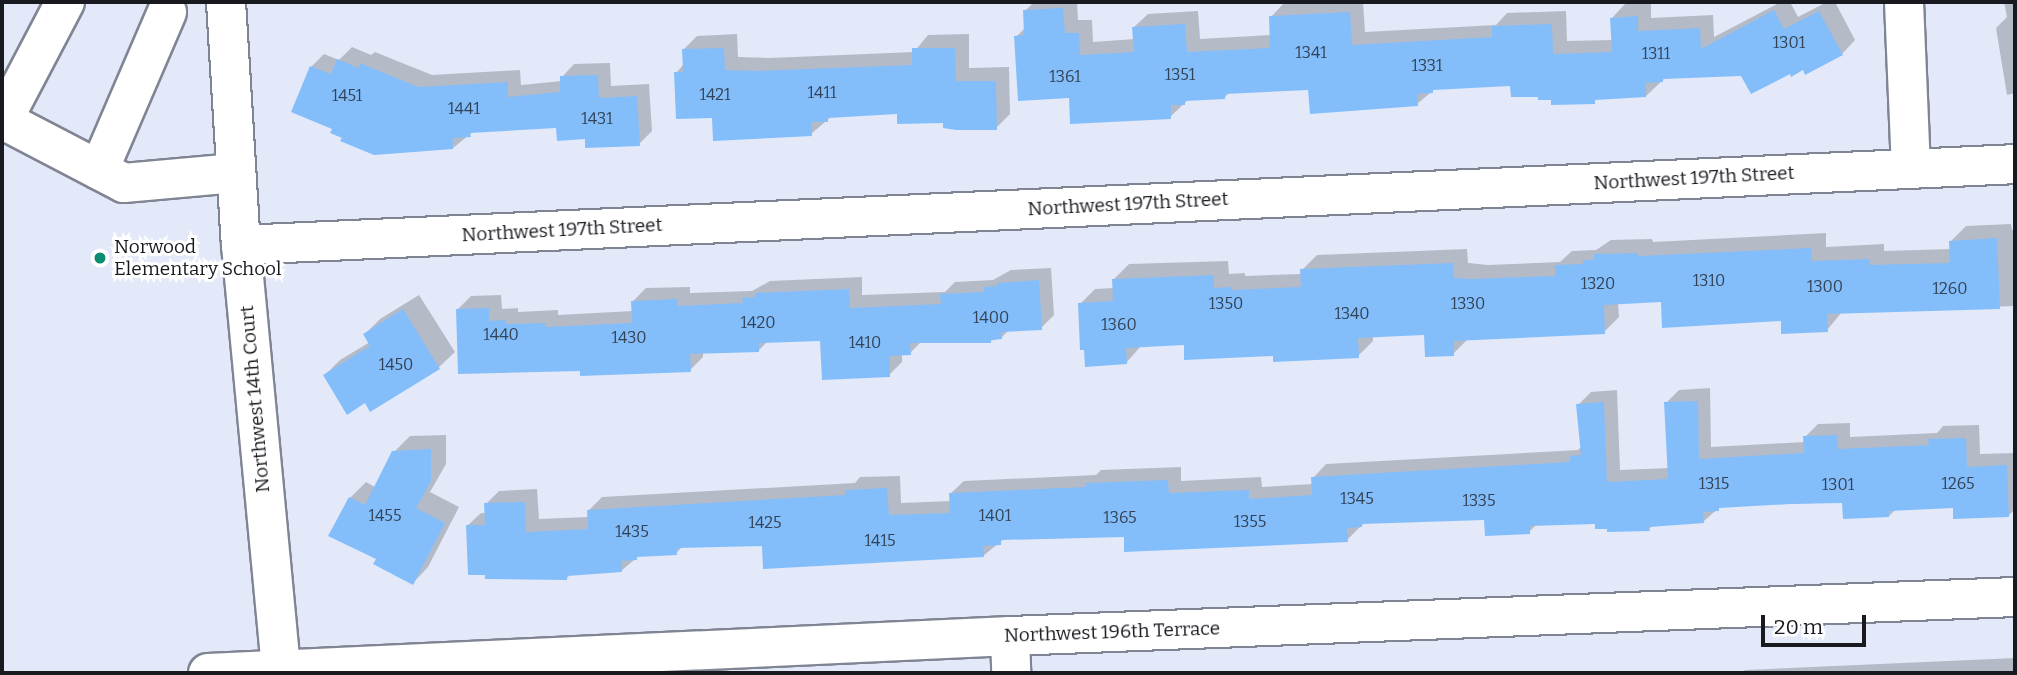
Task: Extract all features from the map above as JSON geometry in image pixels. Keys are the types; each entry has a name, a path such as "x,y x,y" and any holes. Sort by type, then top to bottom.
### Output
{"street":[{"path":"65,2 3,120 124,183 236,173"},
{"name":"Northwest 14th Court","path":"226,2 241,245 281,670"},
{"path":"1904,2 1911,168"},
{"path":"99,170 167,12"},
{"name":"Northwest 197th Street","path":"241,245 2015,164"},
{"name":"Northwest 196th Terrace","path":"208,673 609,663 1010,636 2015,597"},
{"path":"1010,636 1012,673"}],"building":[{"path":"1063,8 1065,33 1079,33 1080,55 1134,52 1132,27 1185,24 1187,52 1270,48 1269,16 1350,12 1352,45 1492,37 1492,26 1552,24 1553,54 1612,52 1610,18 1638,16 1638,31 1700,28 1701,49 1774,10 1784,29 1819,11 1843,55 1805,75 1803,70 1791,77 1790,74 1751,94 1741,76 1663,79 1663,82 1646,83 1646,97 1595,100 1595,104 1551,105 1551,100 1538,100 1538,97 1511,97 1510,86 1433,90 1433,93 1417,94 1418,106 1310,114 1308,90 1225,94 1225,99 1185,101 1185,105 1171,105 1171,119 1070,124 1069,98 1018,101 1014,36 1024,35 1023,10"},
{"path":"724,48 725,70 755,71 912,65 912,48 955,48 956,81 996,81 997,130 956,130 943,128 943,123 897,124 897,114 828,118 828,122 811,122 812,136 713,141 712,118 676,119 674,72 683,72 682,49"},
{"path":"337,59 359,68 360,63 418,87 508,82 508,97 560,92 560,76 598,75 599,98 637,96 640,146 585,148 585,139 557,141 556,128 470,133 471,137 453,138 453,149 374,155 340,141 342,138 330,133 332,129 291,112 310,66 331,74"},
{"path":"1997,238 2000,309 1827,314 1828,332 1781,334 1781,321 1662,328 1661,302 1604,305 1605,334 1454,341 1454,356 1425,357 1424,335 1358,338 1359,358 1273,362 1273,356 1184,360 1184,345 1126,348 1127,364 1085,367 1084,350 1080,350 1078,303 1113,301 1112,279 1214,275 1214,288 1231,287 1231,290 1301,287 1300,269 1453,263 1454,278 1555,276 1555,265 1583,264 1583,260 1594,260 1594,254 1638,253 1638,256 1811,248 1812,261 1870,259 1870,265 1950,263 1949,241"},
{"path":"1039,280 1042,330 1001,332 1002,339 991,340 991,343 910,343 911,355 890,356 890,377 822,380 820,341 759,343 759,352 690,354 691,372 580,376 580,371 458,374 456,309 489,308 489,321 505,320 506,324 546,323 546,327 632,323 631,301 677,299 678,306 743,303 742,298 755,297 755,293 849,289 850,308 941,304 940,294 984,292 984,287 997,286 997,283"},
{"path":"403,309 440,369 370,412 365,403 347,415 323,375 370,346 363,334"},
{"path":"1698,401 1699,459 1804,453 1803,436 1837,435 1838,449 1929,445 1928,439 1966,438 1967,467 2007,465 2009,517 1953,519 1953,508 1889,511 1889,517 1843,519 1842,503 1790,504 1719,508 1719,511 1703,512 1704,523 1649,527 1650,531 1607,532 1607,529 1595,529 1595,524 1530,526 1530,534 1485,536 1484,520 1362,524 1362,527 1347,528 1348,542 1124,552 1124,537 1001,540 1001,545 983,546 984,557 763,569 762,546 677,548 677,555 637,557 637,560 621,561 622,572 567,576 567,580 485,579 485,575 468,575 466,525 485,525 484,503 525,502 526,532 588,529 587,510 845,495 845,490 887,488 889,515 950,513 949,493 1086,487 1086,483 1168,480 1169,493 1249,490 1249,499 1312,495 1311,477 1570,462 1570,456 1581,455 1576,404 1604,402 1607,482 1668,479 1664,402"},
{"path":"431,449 431,481 416,508 445,523 413,585 373,564 376,559 328,536 349,497 365,505 392,451"}],"place":[{"name":"Norwood Elementary School","path":"100,258"}]}
